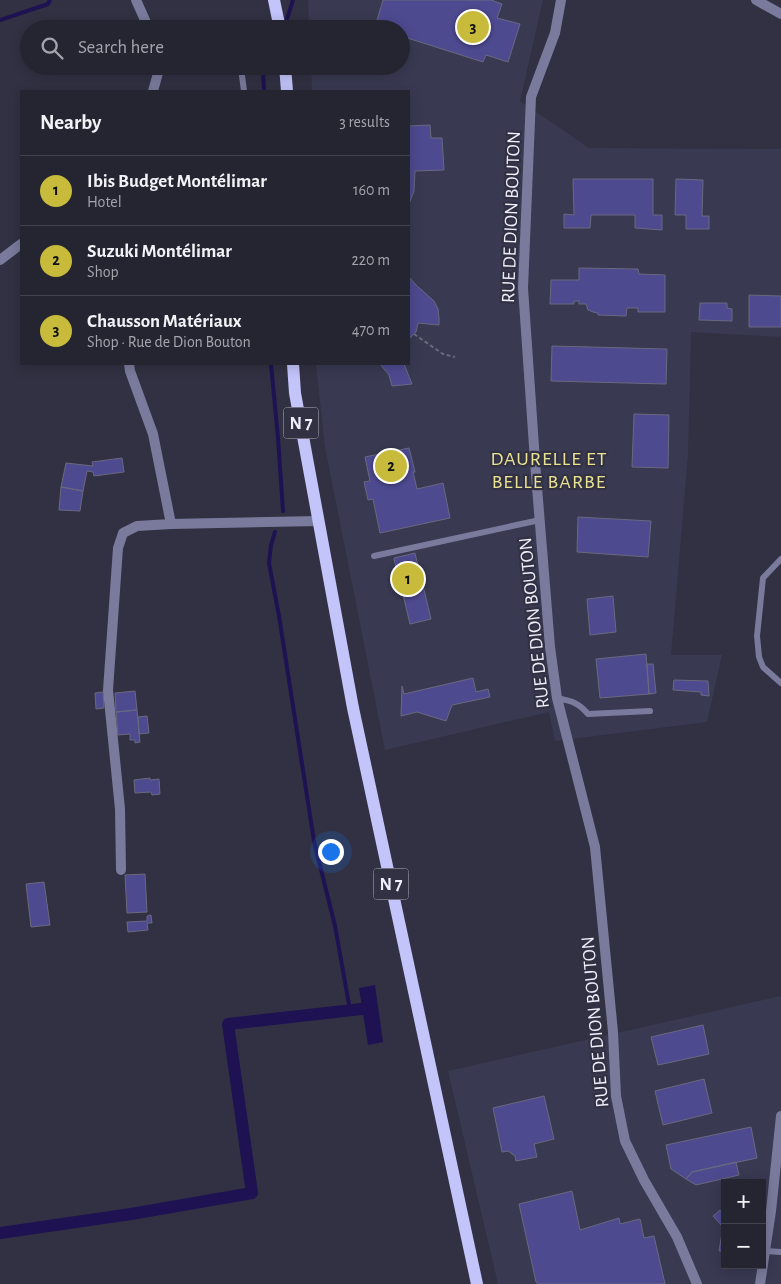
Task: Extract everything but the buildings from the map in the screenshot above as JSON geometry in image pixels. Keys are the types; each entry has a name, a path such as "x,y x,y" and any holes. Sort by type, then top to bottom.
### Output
{"main road":[{"path":"274,0 278,20"},
{"path":"286,75 288,90"},
{"name":"N 7","path":"293,365 296,393 353,708 477,1284"}],"street":[{"path":"136,0 145,20"},
{"name":"RUE DE DION BOUTON","path":"561,0 555,33 532,97 523,288 550,648 557,698 595,847 613,1032 616,1096 625,1141 644,1180 677,1237 697,1284"},
{"path":"756,0 781,14"},
{"path":"154,90 158,75"},
{"path":"0,260 20,245"},
{"path":"129,365 153,434 171,524"},
{"path":"121,870 120,808 108,690 118,548 123,533 137,526 319,521"},
{"path":"766,1244 781,1116"},
{"path":"760,1284 762,1269"}],"lane":[{"path":"242,75 244,90"},
{"path":"374,556 540,520"},
{"path":"781,560 763,578 757,636 762,667 781,683"},
{"path":"557,698 582,706 588,714 650,711"},
{"path":"766,1251 781,1252"}],"path":[{"path":"414,334 443,354 455,357"}],"shaded area":[{"path":"308,0 543,0 520,101 589,148 781,149 781,337 691,332 688,455 671,655 722,655 707,722 555,741 549,712 385,750 325,447 316,365 410,365 410,90 312,90 311,75 410,75 410,20 309,20"},
{"path":"375,985 383,1042 368,1045 359,988"},
{"path":"781,996 781,1284 498,1284 448,1071"}],"waterway":[{"path":"0,20 48,4 50,0"},
{"path":"287,19 293,0"},
{"path":"263,75 264,90"},
{"path":"271,365 283,511"},
{"path":"275,532 269,563 314,841 335,926 350,1010"},
{"path":"0,1233 131,1214 252,1193 228,1024 362,1009"}],"place":[{"name":"Chausson Matériaux","path":"473,27"},
{"name":"Suzuki Montélimar","path":"391,466"},
{"name":"Ibis Budget Montélimar","path":"408,579"}],"district":[{"name":"DAURELLE ET BELLE BARBE","path":"549,470"}]}
